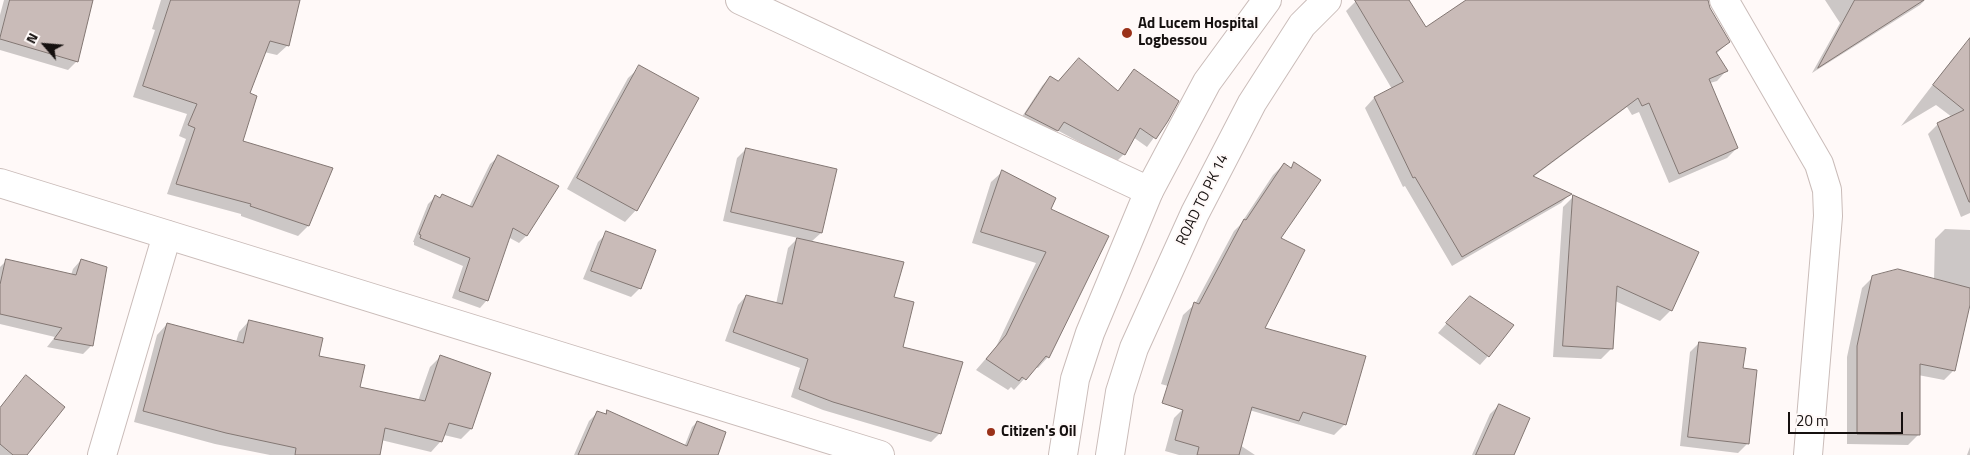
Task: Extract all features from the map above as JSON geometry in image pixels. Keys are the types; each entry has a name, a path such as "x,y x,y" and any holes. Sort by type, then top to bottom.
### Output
{"main road":[{"path":"740,0 1149,191"},
{"path":"1063,455 1075,378 1090,332 1149,191 1207,82 1267,0"},
{"name":"ROAD TO PK 14","path":"1110,455 1120,392 1134,348 1195,213 1252,103 1302,25 1327,0"},
{"path":"1724,0 1819,164 1827,190 1828,216 1808,455"},
{"path":"0,184 880,455"},
{"path":"102,455 167,235"}],"building":[{"path":"10,0 93,0 78,62 0,39"},
{"path":"171,0 300,0 289,46 270,41 250,93 257,96 243,141 333,168 309,226 250,206 251,204 176,184 195,128 188,125 197,104 143,86"},
{"path":"1355,0 1409,0 1426,27 1466,0 1708,0 1710,8 1730,42 1716,52 1728,71 1709,79 1738,148 1679,174 1649,103 1642,106 1638,98 1533,176 1572,194 1462,257 1415,177 1413,178 1374,97 1403,82"},
{"path":"1855,0 1924,0 1818,68"},
{"path":"1970,38 1969,202 1937,123 1964,110 1933,85"},
{"path":"1079,58 1118,91 1134,69 1179,101 1156,139 1140,128 1125,155 1064,122 1058,131 1025,114 1050,76 1058,81"},
{"path":"639,65 699,98 637,211 577,178"},
{"path":"746,148 837,169 822,233 731,212"},
{"path":"498,155 559,186 527,236 513,228 488,301 459,291 470,258 420,238 421,235 419,234 435,195 440,198 442,194 472,207"},
{"path":"1294,162 1321,180 1281,238 1305,250 1265,328 1366,356 1346,425 1303,412 1299,421 1252,407 1239,455 1197,455 1199,447 1175,440 1183,410 1162,403 1194,302 1199,304 1244,219 1246,220 1284,163 1291,168"},
{"path":"1002,170 1056,198 1051,209 1109,236 1049,358 1046,356 1026,380 1022,377 1019,381 986,359 1006,335 1046,252 981,232"},
{"path":"1573,195 1699,252 1672,311 1617,286 1613,349 1563,346"},
{"path":"606,231 656,250 641,289 591,271"},
{"path":"797,238 904,262 894,297 914,302 903,347 963,362 941,434 833,402 799,389 808,359 733,332 746,295 782,304"},
{"path":"6,259 76,275 81,259 107,267 93,346 54,339 62,328 0,314 0,285"},
{"path":"1898,269 1970,288 1970,305 1955,371 1920,364 1920,435 1857,434 1857,346 1872,276"},
{"path":"1470,296 1514,325 1489,357 1446,323"},
{"path":"249,320 323,338 319,356 365,365 360,387 425,401 440,355 491,373 472,429 449,423 442,442 385,428 380,455 295,455 296,448 226,433 143,411 167,323 243,343"},
{"path":"1699,342 1746,348 1743,368 1757,370 1749,444 1688,437"},
{"path":"26,375 65,407 27,455 13,455 0,444 0,408"},
{"path":"1499,404 1530,418 1514,455 1476,455"},
{"path":"607,410 687,446 697,421 726,432 718,455 578,455 597,411 606,414"}],"place":[{"name":"Ad Lucem Hospital Logbessou","path":"1127,33"},
{"name":"Citizen's Oil","path":"991,432"}]}
